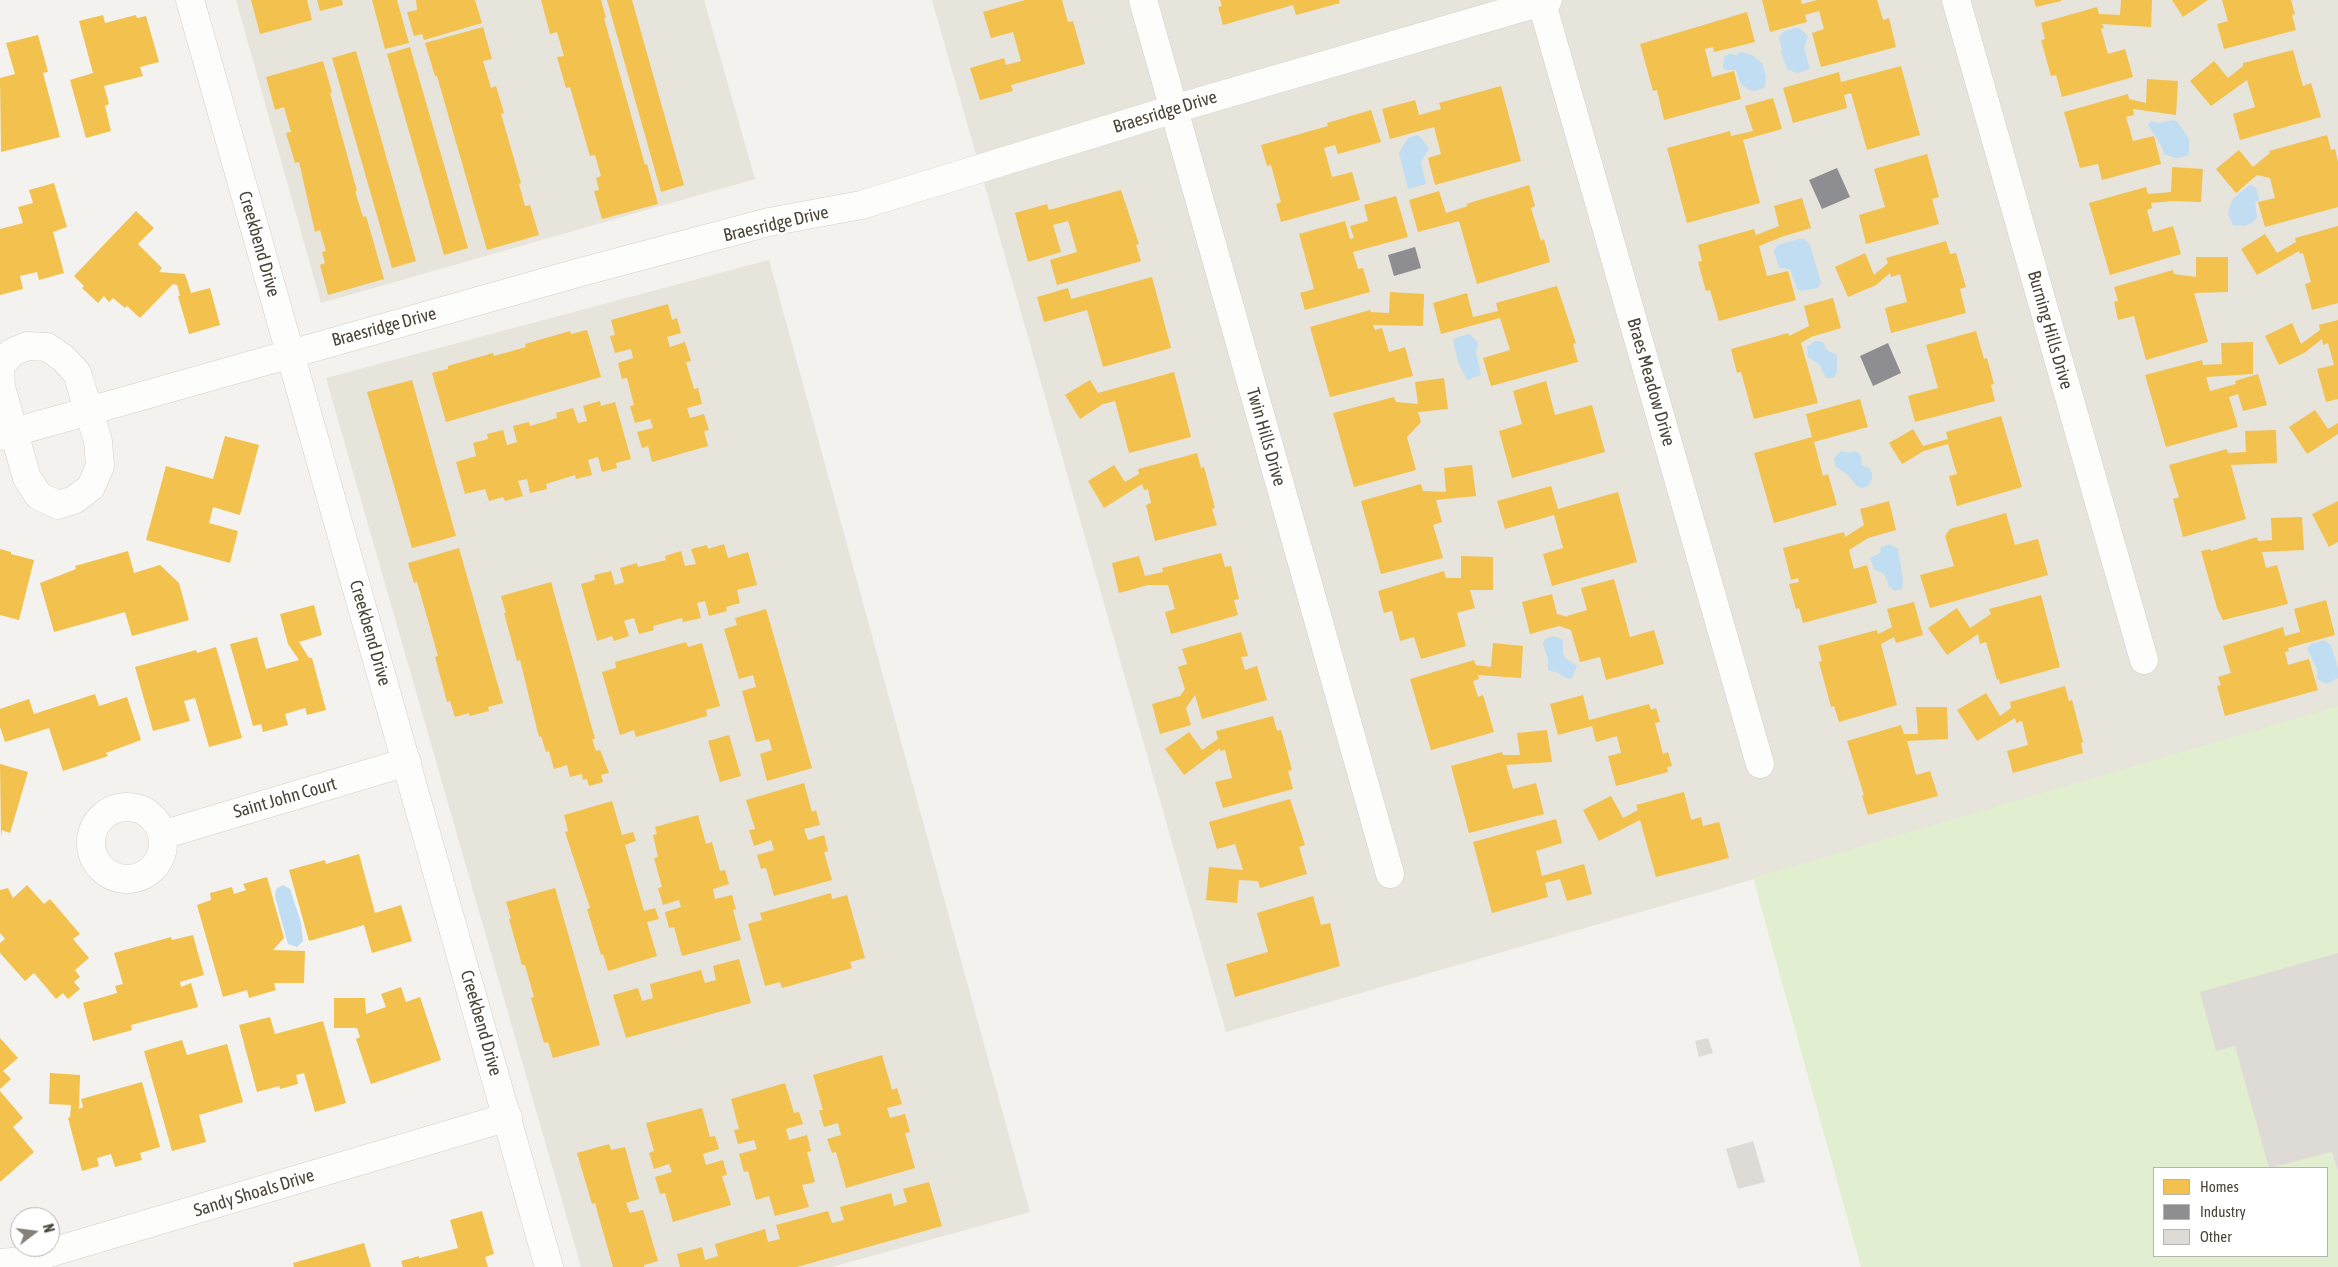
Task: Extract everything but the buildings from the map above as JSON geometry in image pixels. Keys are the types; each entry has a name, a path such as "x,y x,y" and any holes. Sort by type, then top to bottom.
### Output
{"street":[{"name":"Creekbend Drive","path":"190,0 549,1267"},
{"name":"Twin Hills Drive","path":"1143,0 1390,874"},
{"name":"Burning Hills Drive","path":"1956,0 2144,660"},
{"name":"Braesridge Drive","path":"7,434 90,412 290,353 769,222 861,205 1174,109 1544,1"},
{"name":"Braes Meadow Drive","path":"1544,1 1760,764"},
{"path":"26,346 47,347 63,358 77,373 90,412 98,441 100,466 91,487 74,500 58,504 39,496 27,478 7,434 0,367 11,353 26,346"},
{"name":"Saint John Court","path":"162,835 407,762"},
{"name":"Sandy Shoals Drive","path":"0,1263 22,1261 508,1118"}],"shaded area":[{"path":"236,0 704,0 755,179 321,303"},
{"path":"932,0 2338,0 2338,710 1226,1032"},
{"path":"769,260 1030,1212 832,1267 581,1267 326,378"}],"green space":[{"path":"2338,706 2338,1267 1861,1267 1753,878"}],"water":[{"path":"1799,28 1808,36 1804,48 1810,69 1797,73 1787,69 1781,52 1779,38 1783,32"},
{"path":"1740,52 1752,55 1762,63 1766,76 1765,87 1755,91 1749,90 1741,84 1736,70 1725,70 1723,67 1724,57 1728,54 1737,55"},
{"path":"2151,121 2159,123 2177,121 2189,139 2189,152 2187,156 2175,158 2164,154 2161,145 2148,125"},
{"path":"1418,135 1429,148 1421,162 1426,184 1408,189 1399,153 1408,138"},
{"path":"2251,185 2256,188 2259,199 2255,203 2257,217 2252,223 2244,226 2233,225 2228,214 2233,199"},
{"path":"1805,239 1810,245 1821,283 1817,288 1802,291 1797,289 1790,269 1779,268 1774,251 1777,245"},
{"path":"1469,334 1478,342 1476,353 1481,375 1467,380 1458,362 1453,340"},
{"path":"1815,341 1823,342 1827,350 1837,355 1837,372 1834,378 1826,378 1819,364 1808,357 1807,347"},
{"path":"1841,451 1849,453 1856,451 1861,456 1862,465 1870,469 1872,473 1872,479 1868,486 1862,488 1857,486 1848,475 1836,467 1834,458"},
{"path":"1890,544 1898,549 1903,580 1902,589 1895,591 1889,586 1884,574 1874,569 1870,558 1880,553 1881,547"},
{"path":"1554,636 1563,640 1565,658 1577,666 1572,678 1568,679 1548,670 1548,659 1543,644 1545,639"},
{"path":"2324,640 2331,645 2338,668 2338,678 2326,684 2317,679 2317,669 2307,648 2311,644"},
{"path":"283,885 290,889 301,923 303,941 297,947 288,944 275,897 276,889"}]}
